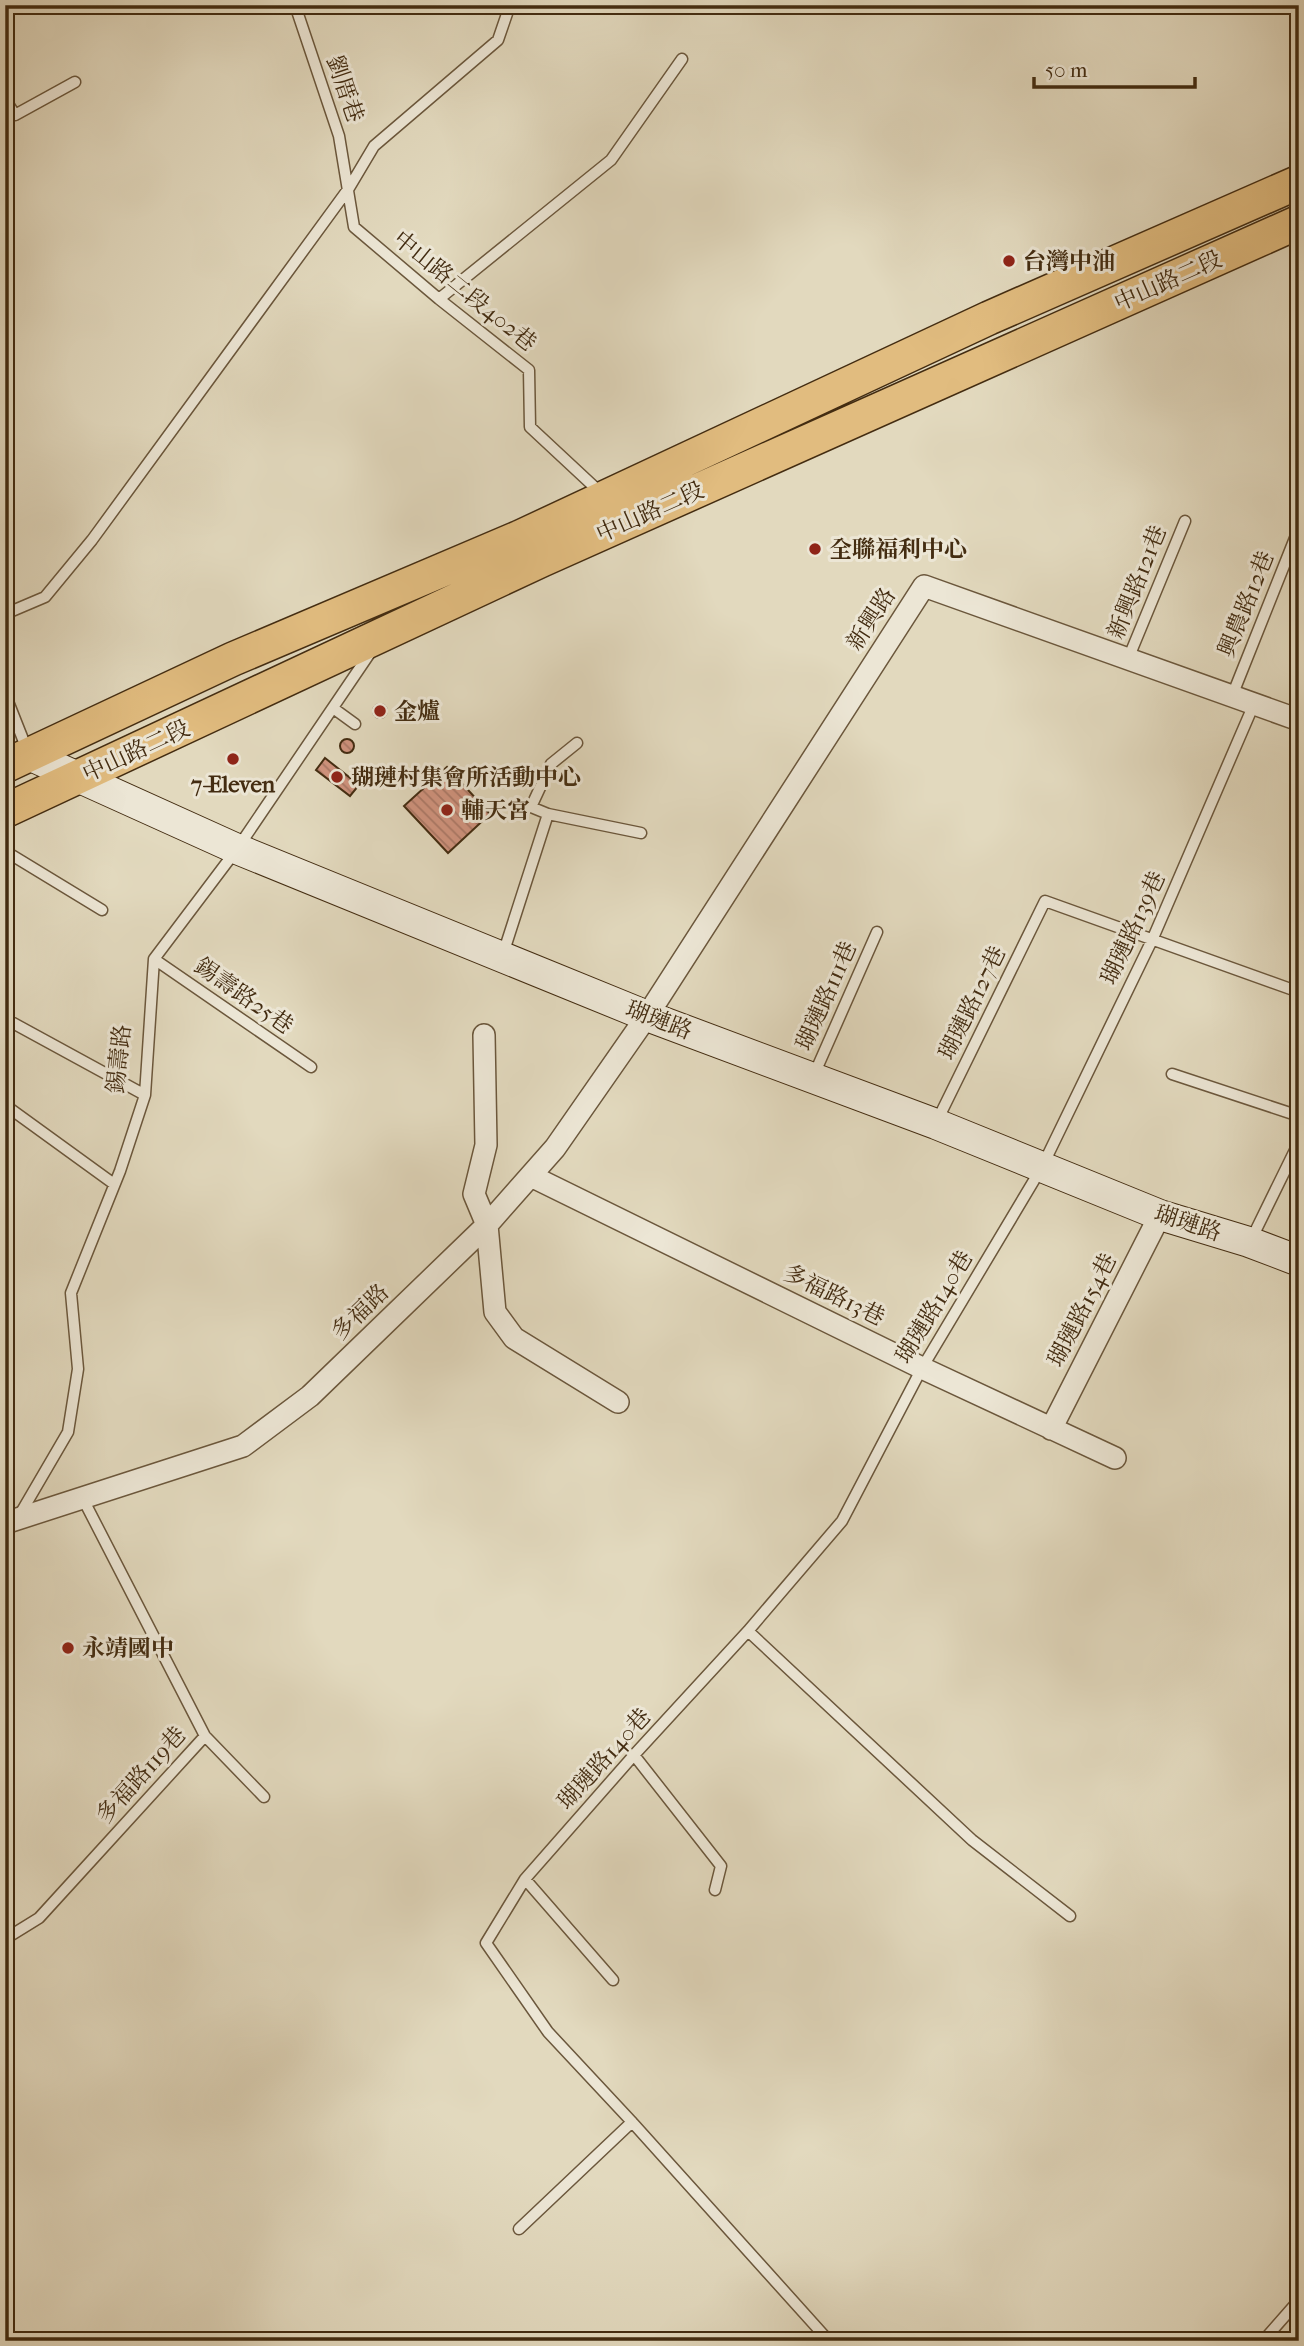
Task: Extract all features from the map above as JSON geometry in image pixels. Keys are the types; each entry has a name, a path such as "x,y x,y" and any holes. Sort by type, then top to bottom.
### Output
{"main road":[{"name":"中山路二段","path":"5,811 382,636 610,512 989,318 1299,181"},
{"name":"中山路二段","path":"17,760 233,659 520,537 610,512 1299,222"}],"street":[{"name":"新興路","path":"647,1016 924,586 1299,720"},
{"name":"瑚璉路","path":"17,760 78,777 237,849 647,1016 936,1124 1160,1215 1250,1242 1299,1261"},
{"name":"多福路","path":"11,1521 243,1446 310,1396 487,1225 531,1176 555,1148 647,1016"},
{"path":"484,1035 486,1145 474,1194 487,1225 495,1312 514,1338 618,1402"},
{"name":"多福路13巷","path":"531,1176 922,1368 1115,1458"},
{"name":"瑚璉路154巷","path":"1051,1429 1160,1215"}],"lane":[{"name":"劉厝巷","path":"295,5 339,136 349,188"},
{"path":"5,614 45,597 92,540 349,188 374,146 498,40 510,5"},
{"path":"439,299 611,160 682,59"},
{"path":"5,99 15,114 75,82"},
{"name":"中山路二段402巷","path":"349,188 354,227 529,370 530,427 610,512"},
{"name":"新興路121巷","path":"1128,659 1185,521"},
{"name":"興農路12巷","path":"1232,695 1299,528"},
{"path":"154,959 237,849 382,636"},
{"path":"5,694 17,760"},
{"name":"瑚璉路139巷","path":"1042,1167 1153,938 1254,704"},
{"path":"333,708 355,724"},
{"path":"577,743 551,764 531,807 548,814 641,833"},
{"path":"502,957 548,814"},
{"path":"5,851 102,910"},
{"name":"瑚璉路127巷","path":"936,1124 1045,901 1153,938"},
{"name":"瑚璉路111巷","path":"813,1077 877,932"},
{"path":"1153,938 1299,992"},
{"name":"錫壽路25巷","path":"154,959 311,1067"},
{"name":"錫壽路","path":"11,1521 68,1432 78,1369 71,1293 114,1184 145,1095 154,959"},
{"path":"13,1023 145,1095"},
{"path":"1172,1074 1299,1116"},
{"path":"5,1105 114,1184"},
{"path":"1250,1242 1299,1142"},
{"name":"瑚璉路140巷","path":"829,2341 548,2032 486,1944 525,1879 748,1631 842,1521 922,1368 1042,1167"},
{"name":"多福路119巷","path":"5,1939 39,1918 205,1737 82,1497"},
{"path":"748,1631 972,1840 1070,1916"},
{"path":"205,1737 264,1797"},
{"path":"634,1755 721,1866 715,1890"},
{"path":"525,1879 613,1980"},
{"path":"519,2229 632,2122"},
{"path":"1263,2341 1299,2300"}],"building":[{"name":"金爐","path":"377,704 383,704 387,711 383,718 377,718 373,714 373,708"},
{"path":"344,739 350,739 354,746 350,753 344,753 340,749 340,743"},
{"name":"瑚璉村集會所活動中心","path":"325,758 359,785 350,796 316,770"},
{"name":"輔天宮","path":"447,767 490,814 448,853 404,806"}],"place":[{"name":"台灣中油","path":"1009,261"},
{"name":"全聯福利中心","path":"815,549"},
{"name":"金爐","path":"380,711"},
{"name":"7-Eleven","path":"233,759"},
{"name":"瑚璉村集會所活動中心","path":"337,777"},
{"name":"輔天宮","path":"447,810"},
{"name":"永靖國中","path":"68,1648"}]}
